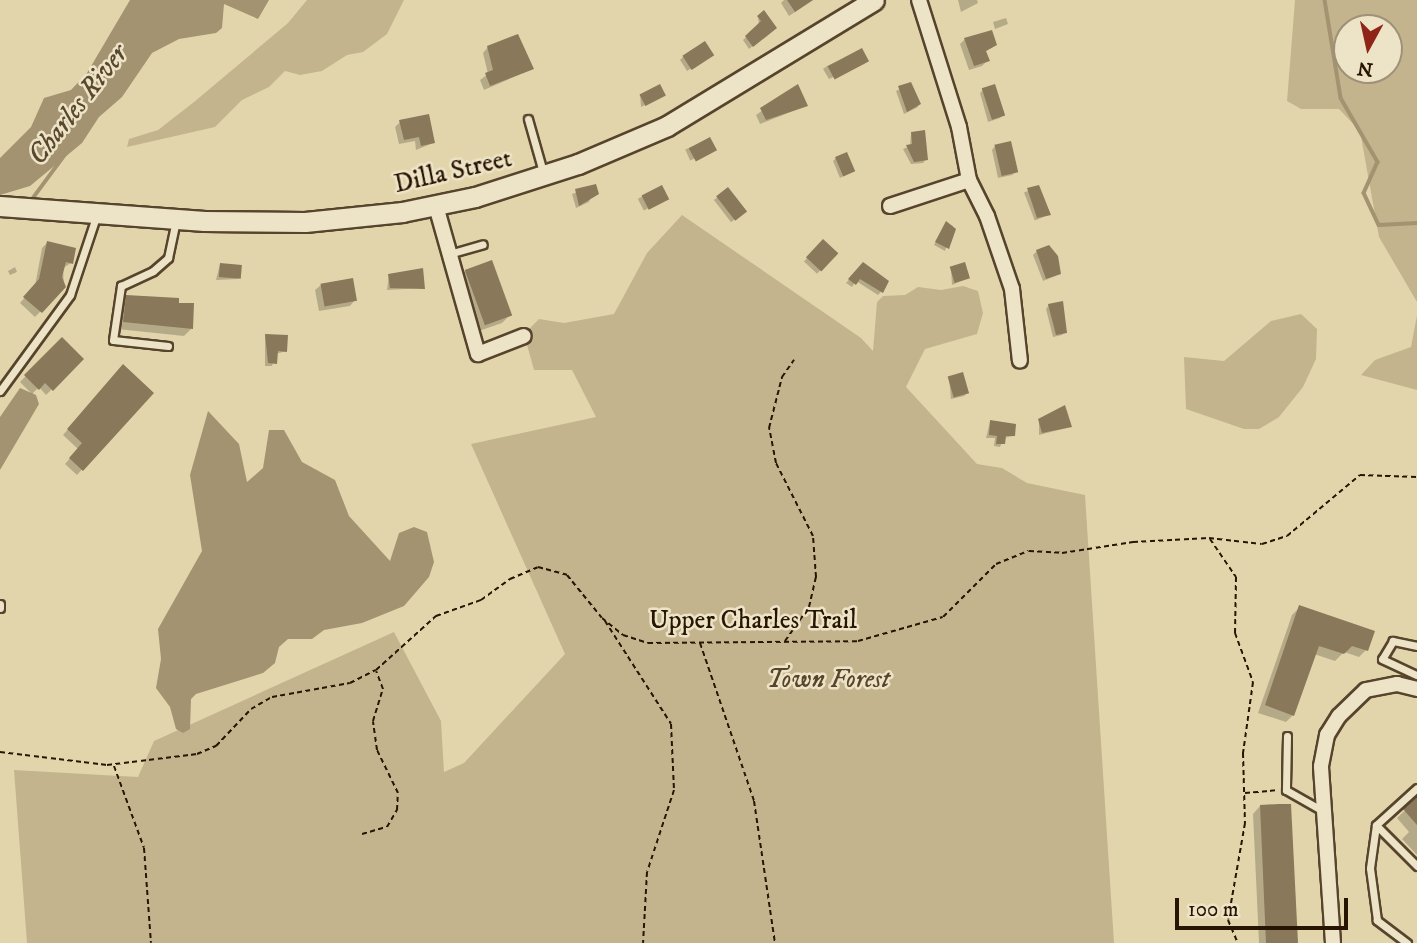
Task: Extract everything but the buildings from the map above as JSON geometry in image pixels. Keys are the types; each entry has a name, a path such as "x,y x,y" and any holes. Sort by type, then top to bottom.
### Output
{"main road":[{"name":"Dilla Street","path":"7,207 177,219 326,221 436,206 544,176 667,126 873,0"}],"street":[{"path":"919,0 959,127 968,180 987,216 1012,289 1020,361"},
{"path":"890,206 968,180"},
{"path":"436,206 478,354 524,336"},
{"path":"1333,943 1324,812 1323,748 1339,716 1366,690 1412,680"}],"lane":[{"path":"528,119 544,176"},
{"path":"0,391 70,295 97,213"},
{"path":"168,346 113,340 121,286 153,271 168,258 177,219"},
{"path":"448,254 483,244"},
{"path":"1412,680 1382,659 1388,643 1399,640 1417,646"},
{"path":"1287,736 1286,790 1324,812"},
{"path":"1407,943 1377,920 1370,869 1376,825 1417,788"},
{"path":"1376,825 1417,866"}],"path":[{"path":"785,642 809,607 816,577 813,536 776,463 769,428 782,377 794,360"},
{"name":"Upper Charles Trail","path":"0,752 114,765 197,754 216,746 251,709 272,697 334,688 376,670 436,615 481,600 510,579 538,567 567,575 602,618 623,635 648,643 858,641 943,617 996,564 1029,551 1062,553 1133,542 1209,538 1262,544 1287,536 1360,475 1417,477"},
{"path":"1209,538 1236,577 1234,633 1253,682 1243,753 1245,823 1228,920 1238,943"},
{"path":"602,618 671,724 674,790 647,872 643,943"},
{"path":"700,642 754,801 775,943"},
{"path":"362,834 387,827 397,810 398,793 376,740 373,721 383,688 376,670"},
{"path":"114,765 144,848 151,943"},
{"path":"1244,793 1286,790"}],"green space":[{"path":"307,0 404,0 387,34 363,52 347,55 322,71 300,75 285,71 269,87 242,100 215,127 127,147 129,139 158,130 194,102 288,23"},
{"path":"1295,0 1417,0 1417,302 1379,237 1360,131 1339,109 1301,109 1287,101"},
{"name":"Town Forest","path":"682,215 861,338 873,351 877,302 883,296 905,295 918,287 941,290 963,286 978,291 983,313 977,334 925,349 906,387 977,464 1002,468 1027,483 1085,495 1114,943 27,943 14,770 138,777 154,741 394,632 441,721 444,772 464,763 565,654 471,444 596,417 572,370 534,370 524,334 539,319 564,323 614,314 647,253"},
{"path":"1301,314 1317,329 1316,359 1303,387 1279,417 1259,429 1244,429 1186,409 1184,357 1224,361 1271,321"},
{"path":"1417,315 1417,390 1361,375 1375,360 1411,347"}],"water":[{"path":"130,0 269,0 258,19 224,4 222,28 216,33 179,39 152,53 122,97 99,117 82,143 30,186 0,195 0,158 31,127 44,98 71,90 87,73"},
{"path":"20,388 36,395 39,404 0,470 0,417"},
{"path":"208,411 239,444 247,482 263,468 269,430 284,430 302,462 335,480 349,516 390,561 399,533 414,527 427,532 434,562 429,577 404,606 362,623 324,630 312,639 288,639 279,647 275,663 263,673 196,694 191,699 190,729 183,733 176,729 170,707 156,688 161,659 158,629 202,551 190,475"}],"waterway":[{"path":"1325,0 1341,98 1378,162 1364,193 1379,225 1417,223"},
{"name":"Charles River","path":"30,202 67,152"}]}
